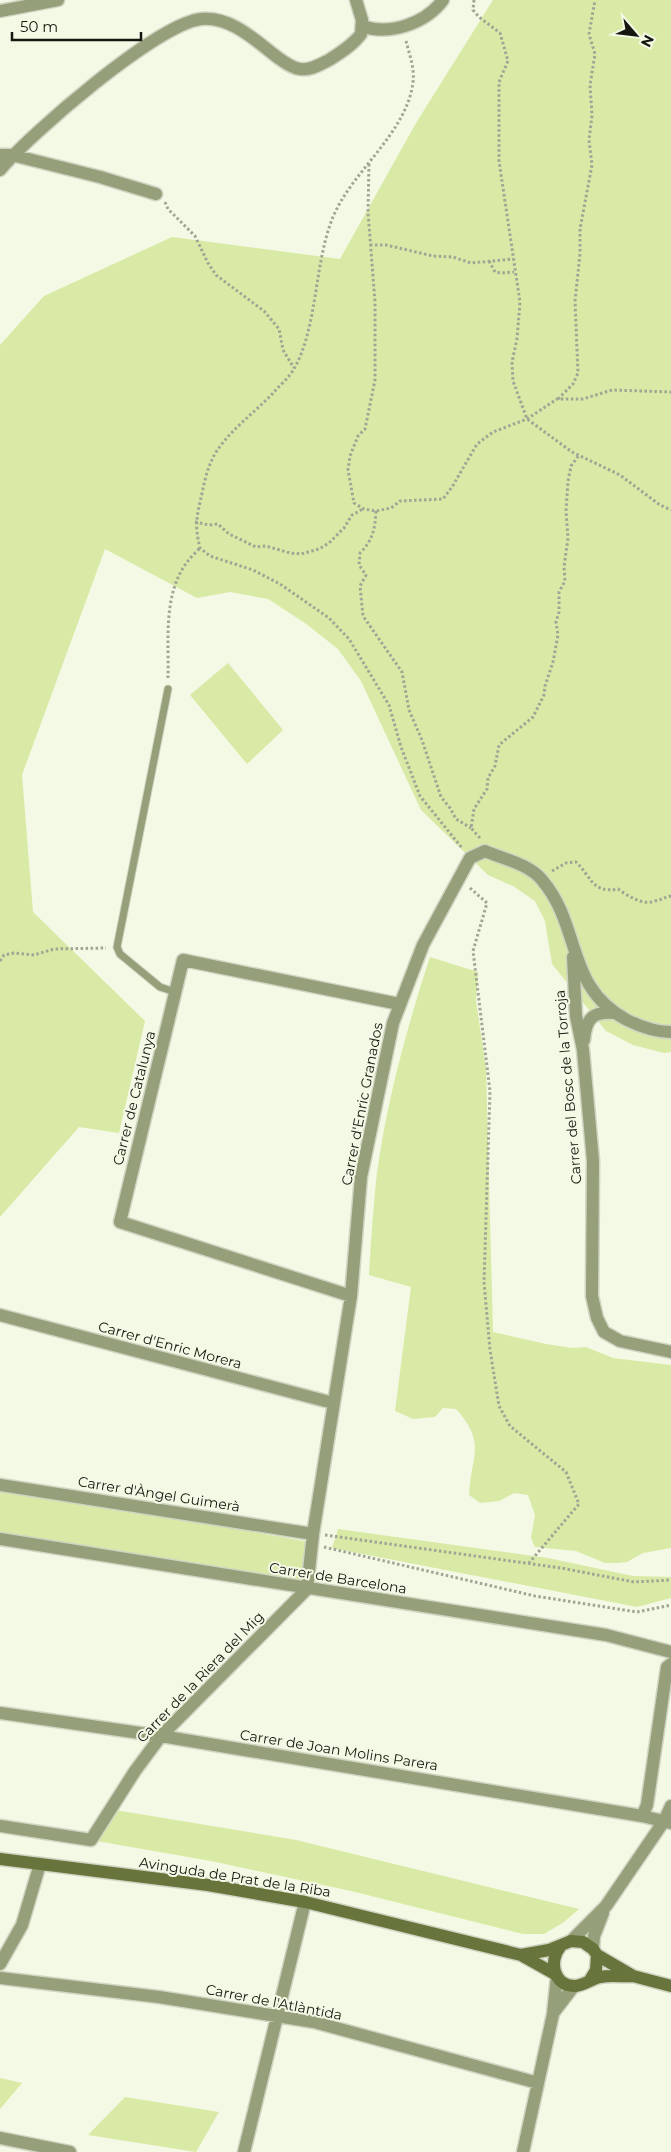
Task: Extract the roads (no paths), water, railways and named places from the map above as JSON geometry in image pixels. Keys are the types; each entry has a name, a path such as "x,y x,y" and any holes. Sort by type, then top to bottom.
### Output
{"main road":[{"name":"Avinguda de Prat de la Riba","path":"0,1859 208,1885 305,1902 521,1955"},
{"path":"521,1955 565,1944 582,1942 633,1976"},
{"path":"556,1975 554,1956 565,1944"},
{"path":"590,1980 596,1970 595,1952"},
{"path":"521,1955 556,1975 563,1982 574,1986 601,1977 633,1976 671,1986"}],"street":[{"path":"0,11 58,0"},
{"path":"0,170 6,155 123,62 178,26 201,19 228,24 246,33 285,62 301,70 319,65 338,55 358,38 361,34 362,26 356,0"},
{"path":"362,26 373,30 384,30 402,26 425,18 436,10 443,0"},
{"path":"6,155 100,177 156,194"},
{"name":"Carrer d'Enric Granados","path":"307,1588 312,1539 351,1296 361,1177 393,1023 423,945 470,858 485,851 523,866 541,878 555,896 566,920 573,947"},
{"path":"573,947 584,977 603,1002 615,1013 642,1027 660,1032 671,1032"},
{"name":"Carrer del Bosc de la Torroja","path":"573,947 576,1016 583,1050 593,1162 592,1296 596,1318 604,1332 620,1341 671,1352"},
{"name":"Carrer de Catalunya","path":"351,1296 120,1222 183,960 399,1004"},
{"path":"583,1050 587,1024 592,1017 598,1014 615,1013"},
{"name":"Carrer d'Enric Morera","path":"0,1316 333,1403"},
{"name":"Carrer d'Àngel Guimerà","path":"0,1485 312,1539"},
{"name":"Carrer de Barcelona","path":"0,1538 606,1635 671,1652"},
{"name":"Carrer de la Riera del Mig","path":"0,1826 91,1840 135,1771 161,1736 307,1588"},
{"path":"642,1816 647,1805 667,1667 671,1664"},
{"name":"Carrer de Joan Molins Parera","path":"0,1713 161,1736 642,1816 668,1822"},
{"path":"565,1944 606,1906 668,1822 671,1806"},
{"path":"0,1964 22,1925 40,1864"},
{"path":"244,2152 279,2015 305,1902"},
{"path":"595,1952 594,1936 606,1906"},
{"path":"522,2152 553,2014 556,1975"},
{"name":"Carrer de l'Atlàntida","path":"0,1978 159,1997 279,2015 314,2022 538,2083"},
{"path":"553,2014 574,1986"},
{"path":"0,2138 70,2152"}],"lane":[{"path":"168,689 117,947 120,954 160,987 175,992"}]}
